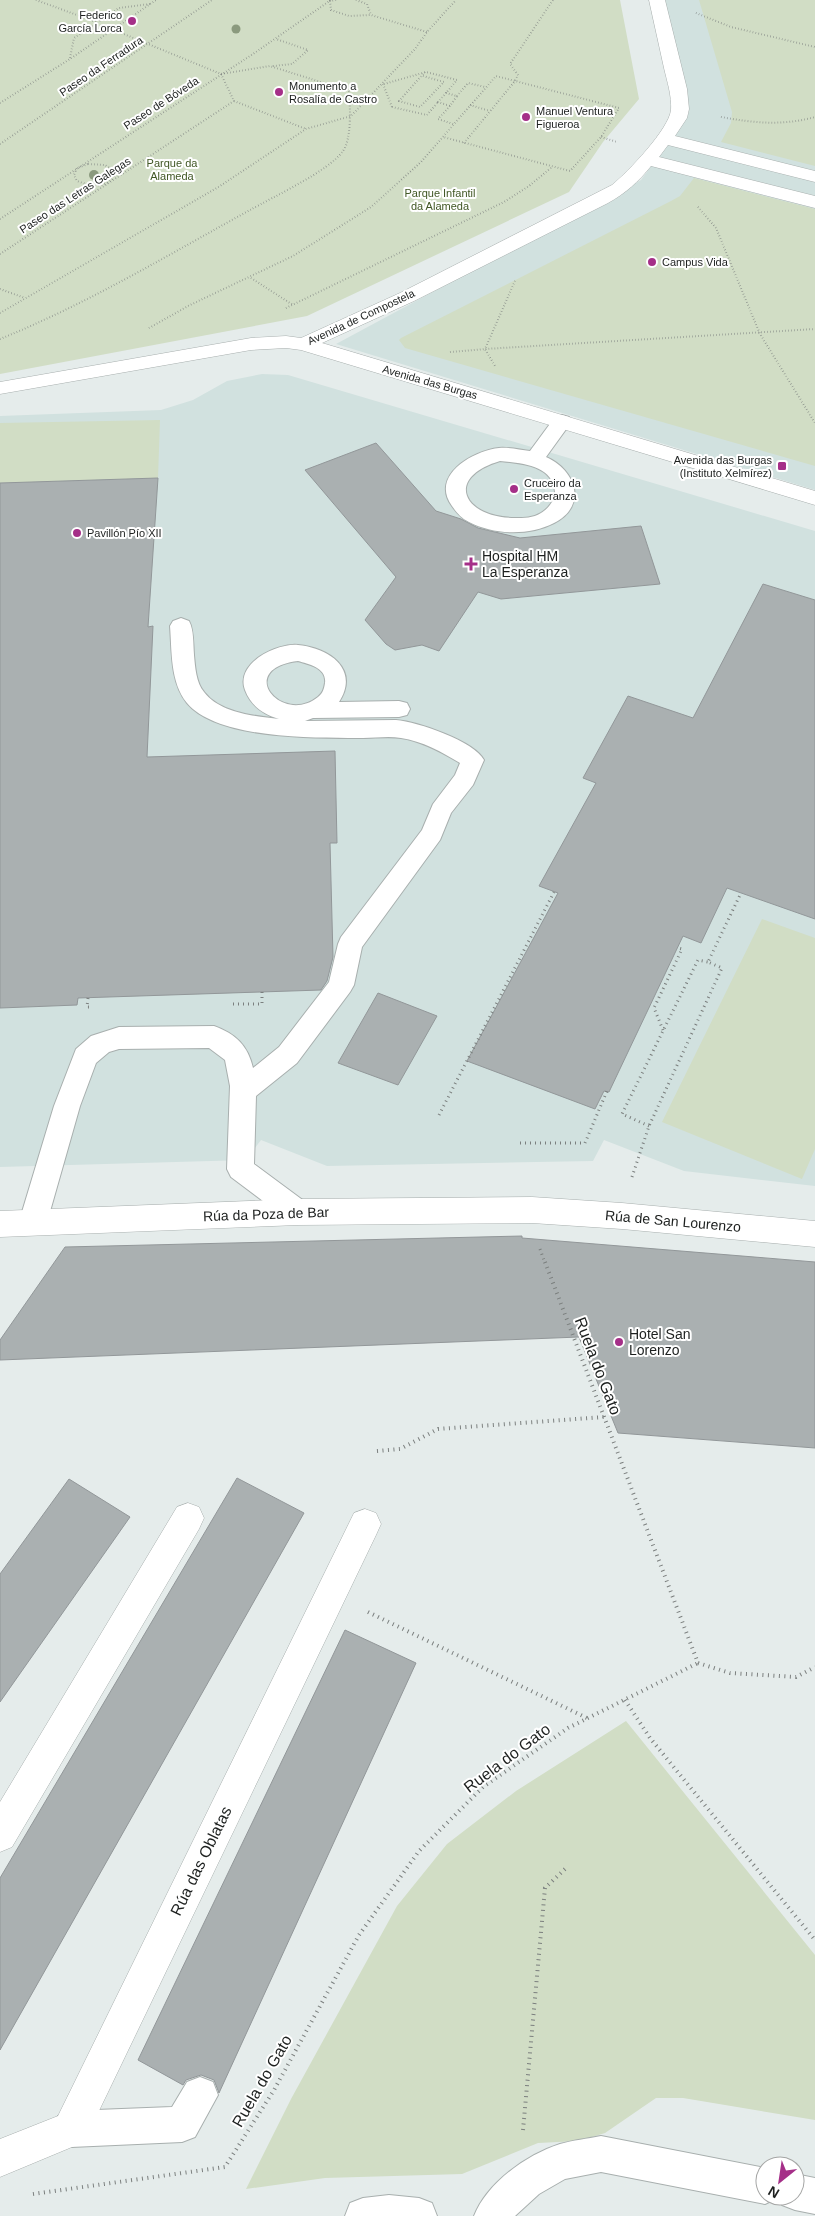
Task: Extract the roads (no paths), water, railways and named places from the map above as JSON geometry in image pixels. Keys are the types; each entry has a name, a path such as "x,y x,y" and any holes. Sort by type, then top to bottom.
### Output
{"street":[{"name":"Avenida de Compostela","path":"0,388 251,344 286,342 303,344 407,297 601,199 626,184 656,150 678,118 680,110 678,89 657,0"},
{"path":"656,150 815,177"},
{"path":"656,150 815,202"},
{"name":"Avenida das Burgas","path":"303,344 309,352 315,355 533,420 545,427 556,430"},
{"path":"556,430 815,498"},
{"name":"Rúa da Poza de Bar","path":"0,1224 298,1212 532,1210"},
{"name":"Rúa de San Lourenzo","path":"532,1210 622,1216 815,1234"},
{"path":"0,1835 188,1518"},
{"name":"Rúa das Oblatas","path":"71,2129 365,1524"},
{"path":"0,2158 71,2129"}],"lane":[{"path":"535,458 556,430"},
{"path":"500,454 518,454 535,458 550,465 561,476 566,488 565,500 557,511 545,519 530,524 511,526 493,524 477,518 465,509 457,498 456,486 459,475 469,465 483,458 500,454"},
{"path":"181,626 185,668 194,695 201,705 212,712 243,722 288,727 400,729 436,742 473,760 465,779 442,810 432,834 400,874 350,944 341,985 288,1055 243,1091"},
{"path":"285,654 312,655 324,660 337,677 356,691 399,709 313,710 300,713 286,712 274,709 264,703 257,694 254,685 256,675 272,659 285,654"},
{"path":"313,710 333,696 337,687 337,677"},
{"path":"33,1222 67,1106 85,1057 100,1044 118,1038 214,1037 237,1055 243,1091 240,1169 298,1212"},
{"path":"71,2129 140,2128 182,2124 200,2095"},
{"path":"492,2216 526,2181 560,2162 601,2154 755,2184"},
{"path":"363,2216 389,2213 419,2216"}],"place":[{"name":"Federico García Lorca","path":"132,21"},
{"name":"Monumento a Rosalía de Castro","path":"279,92"},
{"name":"Manuel Ventura Figueroa","path":"526,117"},
{"name":"Campus Vida","path":"652,262"},
{"name":"Avenida das Burgas (Instituto Xelmírez)","path":"782,466"},
{"name":"Cruceiro da Esperanza","path":"514,489"},
{"name":"Pavillón Pío XII","path":"77,533"},
{"name":"Hospital HM La Esperanza","path":"471,564"},
{"name":"Hotel San Lorenzo","path":"619,1342"}],"park label":[{"name":"Parque da Alameda","path":"172,169"},
{"name":"Parque Infantil da Alameda","path":"440,199"}]}
